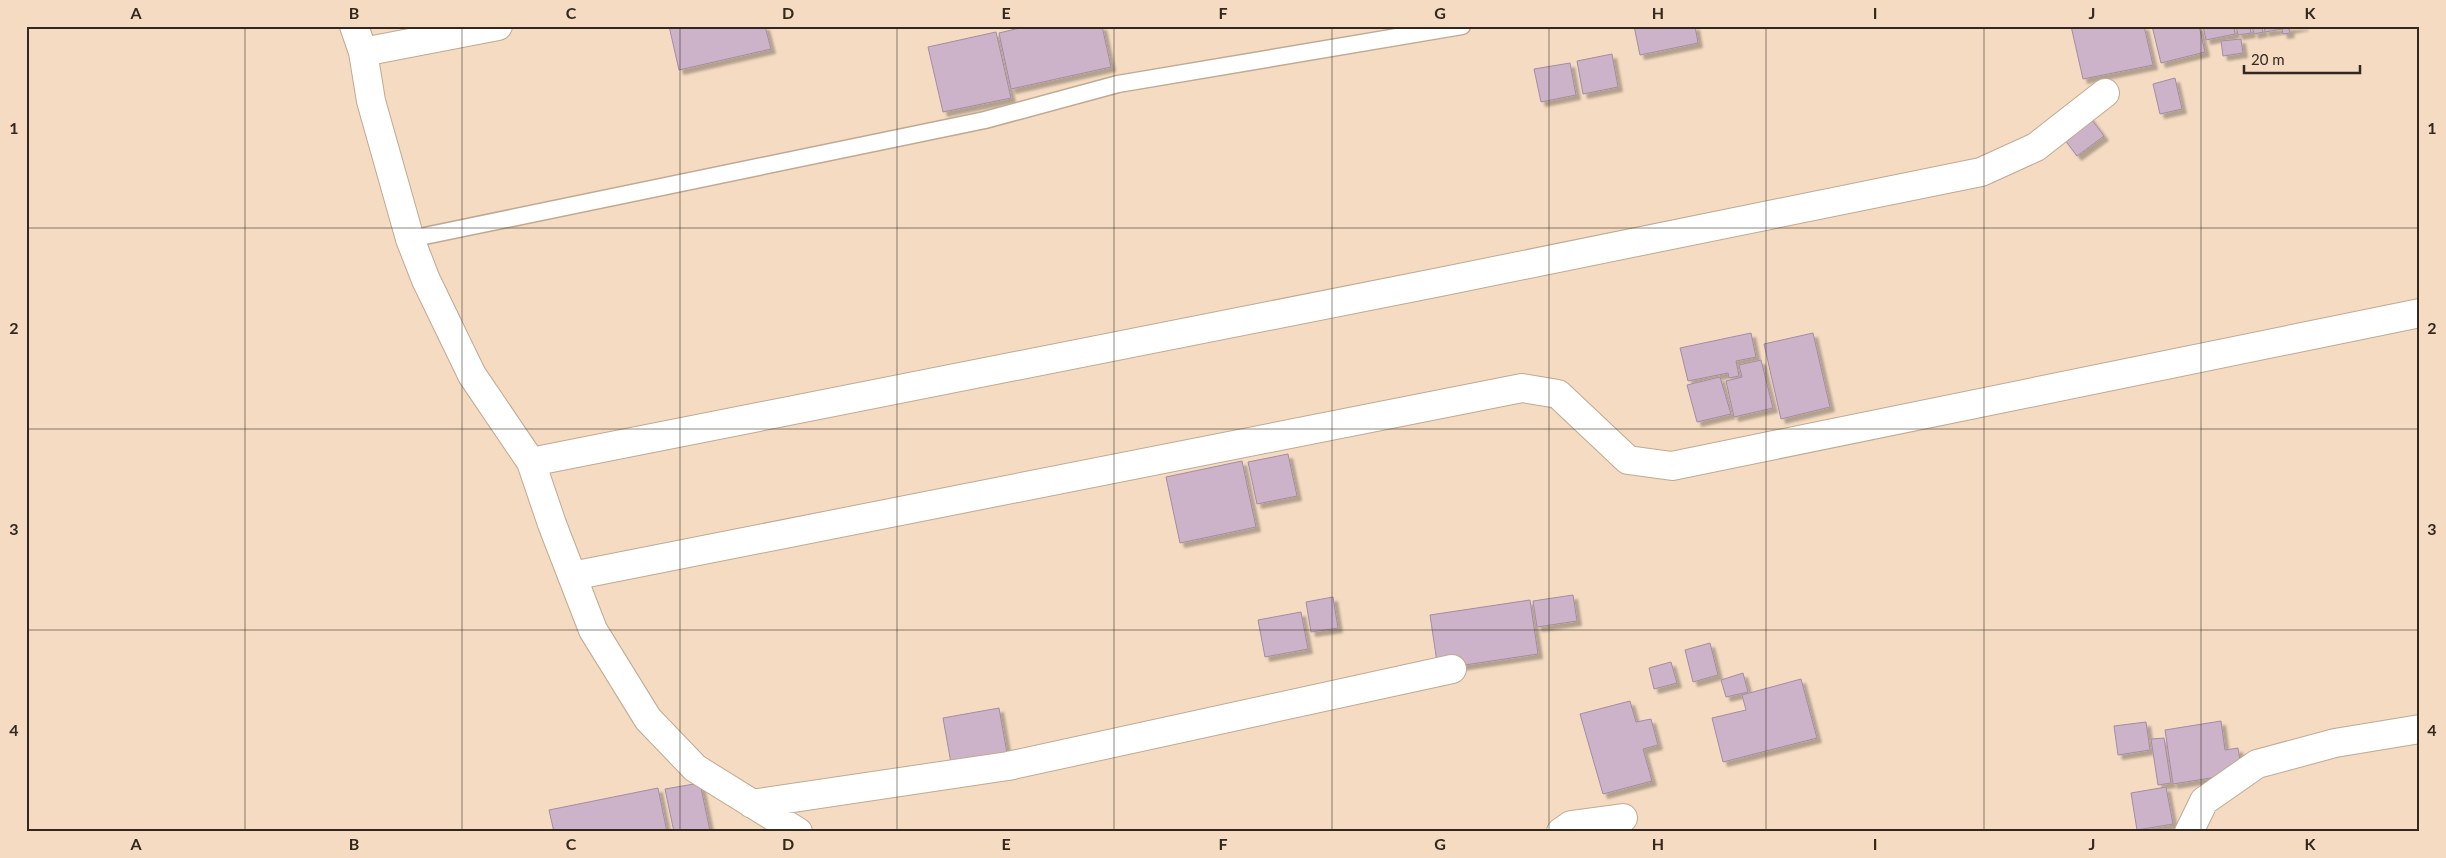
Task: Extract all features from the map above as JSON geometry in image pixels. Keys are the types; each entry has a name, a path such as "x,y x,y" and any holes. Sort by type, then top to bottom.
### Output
{"street":[{"path":"354,26 363,52 372,101 410,238 426,280 472,375 531,462 552,524 593,630 648,719 694,768 798,832"},
{"path":"363,52 498,26"},
{"path":"531,462 1450,280 1981,172 2036,147 2105,93"},
{"path":"572,576 1522,388 1558,394 1628,460 1672,466 2420,314"},
{"path":"752,804 1008,766 1452,669"},
{"path":"2189,832 2204,801 2257,764 2335,743 2420,729"},
{"path":"1561,832 1571,825 1623,818"}],"lane":[{"path":"410,238 985,120 1118,84 1462,26"}],"building":[{"path":"669,26 765,26 771,49 679,70"},
{"path":"1028,26 1102,26 1111,67 1011,89 999,33"},
{"path":"1634,26 1695,26 1698,43 1640,55"},
{"path":"2071,26 2144,26 2153,65 2083,79"},
{"path":"2152,26 2199,26 2205,52 2161,63"},
{"path":"2203,26 2234,26 2235,34 2206,40"},
{"path":"2236,26 2250,26 2251,33 2238,35"},
{"path":"2252,26 2262,26 2263,32 2254,34"},
{"path":"2264,26 2304,26 2289,29 2290,33 2283,34 2282,29 2265,32"},
{"path":"996,32 1011,98 943,112 928,47"},
{"path":"2241,39 2243,53 2223,56 2221,41"},
{"path":"1612,54 1618,87 1583,94 1577,61"},
{"path":"1570,63 1576,95 1541,102 1534,69"},
{"path":"2175,78 2182,109 2160,114 2153,84"},
{"path":"2089,116 2104,136 2077,156 2062,136"},
{"path":"1751,333 1756,357 1736,361 1739,376 1729,378 1728,373 1688,381 1680,348"},
{"path":"1813,333 1830,407 1781,419 1764,344"},
{"path":"1761,360 1773,408 1734,417 1726,381 1742,377 1739,365"},
{"path":"1720,377 1731,414 1697,422 1687,385"},
{"path":"1288,454 1297,496 1257,504 1248,462"},
{"path":"1242,461 1256,527 1180,543 1166,477"},
{"path":"1573,595 1577,621 1537,627 1533,601"},
{"path":"1333,597 1338,628 1311,632 1306,602"},
{"path":"1530,600 1538,654 1438,669 1430,615"},
{"path":"1301,612 1308,649 1265,657 1258,620"},
{"path":"1710,643 1718,675 1693,682 1685,650"},
{"path":"1671,662 1677,683 1654,689 1649,668"},
{"path":"1743,673 1748,692 1726,697 1721,680"},
{"path":"1801,679 1817,738 1723,762 1712,718 1746,710 1742,695"},
{"path":"1630,701 1636,722 1651,719 1658,745 1643,749 1652,781 1603,794 1580,714"},
{"path":"999,708 1007,753 951,763 943,718"},
{"path":"2221,721 2225,750 2238,748 2242,773 2173,784 2165,730"},
{"path":"2146,722 2150,750 2118,755 2114,726"},
{"path":"2164,738 2171,783 2158,785 2151,739"},
{"path":"700,783 710,831 674,832 665,789"},
{"path":"2166,787 2173,824 2137,830 2131,793"},
{"path":"658,788 667,832 554,832 549,810"}]}
